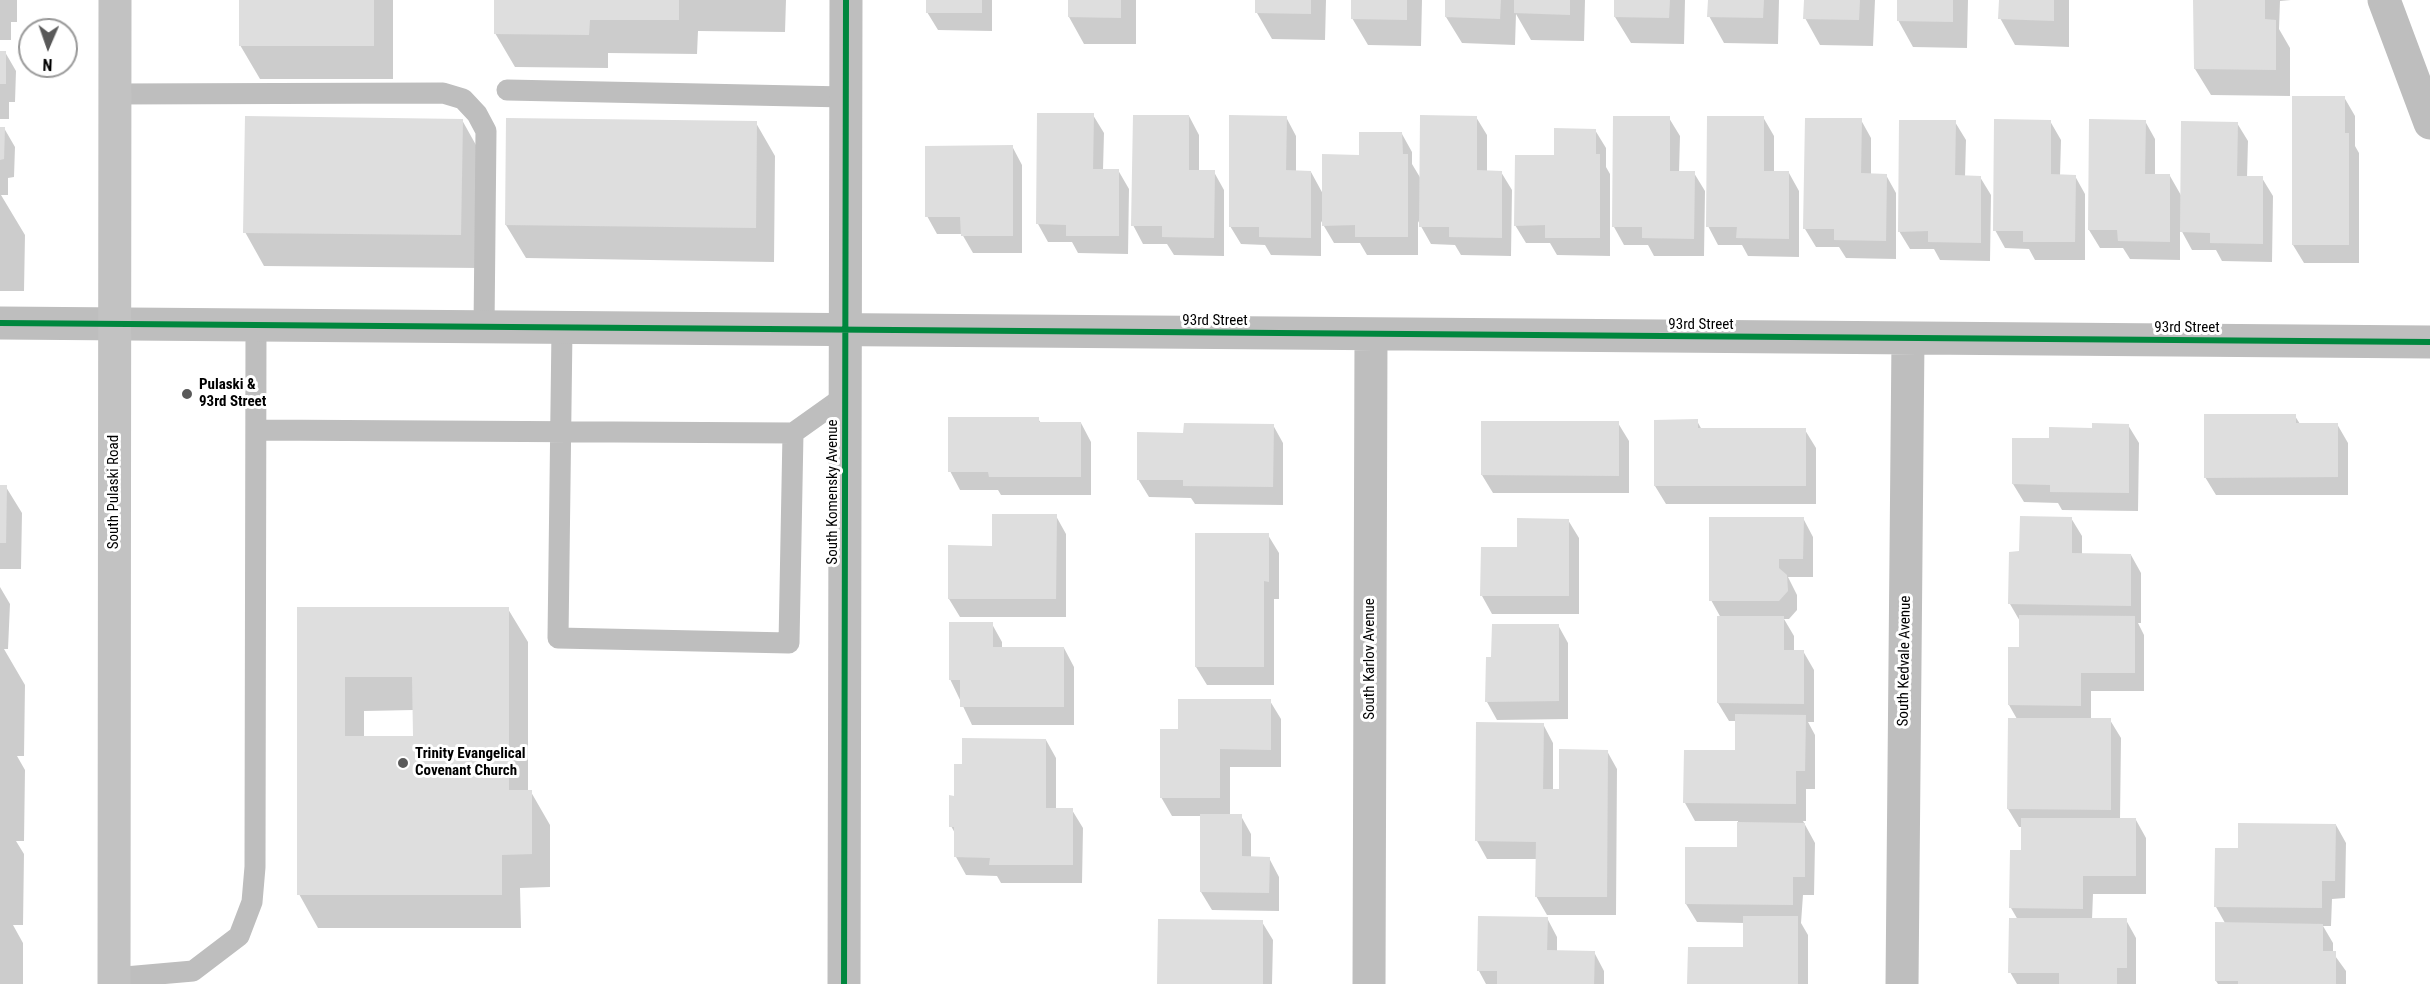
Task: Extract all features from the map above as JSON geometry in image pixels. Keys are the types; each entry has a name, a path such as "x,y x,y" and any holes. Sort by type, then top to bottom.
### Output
{"main road":[{"name":"South Pulaski Road","path":"114,981 115,0"}],"street":[{"name":"South Komensky Avenue","path":"844,984 846,0"},
{"path":"2385,0 2430,123"},
{"name":"93rd Street","path":"0,324 2430,342"},
{"name":"South Karlov Avenue","path":"1369,984 1371,334"},
{"name":"South Kedvale Avenue","path":"1902,984 1908,338"}],"lane":[{"path":"507,90 846,97"},
{"path":"115,94 443,93 463,99 477,114 486,131 484,328"},
{"path":"114,981 193,971 239,936 252,902 255,867 256,327"},
{"path":"562,329 558,638 789,643 793,433"},
{"path":"256,430 793,433 845,396"}],"building":[{"path":"239,0 374,0 374,46 239,46"},
{"path":"494,0 679,0 679,20 590,20 589,35 494,34"},
{"path":"926,0 982,0 982,13 926,13"},
{"path":"1068,0 1121,0 1121,18 1068,17"},
{"path":"1255,0 1311,0 1311,14 1255,13"},
{"path":"1351,0 1407,0 1407,20 1351,19"},
{"path":"1445,0 1501,0 1500,19 1445,17"},
{"path":"1514,0 1570,0 1570,15 1514,13"},
{"path":"1614,0 1670,0 1669,18 1614,17"},
{"path":"1708,0 1764,0 1763,18 1707,17"},
{"path":"1804,0 1860,0 1859,20 1803,19"},
{"path":"1897,0 1953,0 1953,22 1897,21"},
{"path":"1999,0 2054,0 2054,21 1998,19"},
{"path":"2193,0 2265,0 2265,19 2276,20 2276,70 2194,69"},
{"path":"0,51 6,51 6,84 0,84"},
{"path":"2292,96 2345,96 2345,133 2349,133 2349,245 2292,245"},
{"path":"1037,113 1094,113 1093,169 1119,169 1119,236 1066,236 1066,225 1036,224"},
{"path":"1133,115 1189,115 1189,170 1215,170 1214,238 1162,237 1162,226 1131,226"},
{"path":"1229,115 1287,116 1286,170 1311,171 1311,238 1259,237 1259,227 1229,227"},
{"path":"1420,115 1477,116 1477,170 1502,171 1502,238 1449,237 1449,227 1419,227"},
{"path":"245,116 463,119 461,235 243,233"},
{"path":"1613,116 1670,116 1670,171 1695,171 1694,239 1642,238 1642,227 1612,227"},
{"path":"1707,116 1764,116 1764,171 1789,171 1789,239 1736,238 1737,227 1706,227"},
{"path":"506,118 757,121 756,228 505,225"},
{"path":"1805,118 1862,118 1861,173 1887,174 1886,241 1834,240 1834,229 1803,229"},
{"path":"1994,119 2051,120 2051,174 2076,175 2075,242 2023,242 2023,231 1993,231"},
{"path":"2089,119 2146,120 2145,174 2170,174 2170,242 2118,241 2117,230 2088,230"},
{"path":"1899,120 1956,120 1955,175 1981,176 1981,243 1928,242 1928,231 1898,232"},
{"path":"2181,121 2238,122 2237,176 2263,176 2263,244 2210,243 2210,233 2180,232"},
{"path":"0,127 5,127 4,159 0,160"},
{"path":"1554,128 1596,129 1596,154 1600,154 1600,238 1545,238 1545,225 1514,226 1515,155 1554,155"},
{"path":"1359,132 1402,132 1403,154 1408,154 1408,237 1355,237 1355,225 1322,226 1322,154 1359,155"},
{"path":"1013,145 1013,236 961,236 960,217 925,217 925,146"},
{"path":"2204,414 2296,414 2296,423 2338,423 2338,477 2204,478"},
{"path":"948,417 1039,417 1039,422 1081,422 1081,477 989,477 988,472 948,472"},
{"path":"1698,419 1698,428 1806,428 1806,486 1654,486 1654,420"},
{"path":"1481,421 1619,421 1619,476 1481,475"},
{"path":"1184,423 1274,424 1273,487 1183,486 1183,480 1137,480 1137,432 1183,433"},
{"path":"2092,423 2129,424 2129,493 2050,492 2050,485 2012,484 2012,438 2049,438 2049,427 2092,428"},
{"path":"0,485 7,485 6,543 0,543"},
{"path":"992,514 1057,514 1056,599 948,599 948,545 992,546"},
{"path":"2020,516 2072,517 2072,553 2131,554 2131,606 2008,604 2009,552 2019,551"},
{"path":"1709,517 1804,517 1803,559 1779,559 1779,568 1787,575 1788,591 1779,601 1709,601"},
{"path":"1517,518 1569,519 1569,596 1480,596 1481,547 1517,547"},
{"path":"1195,533 1269,533 1269,582 1264,581 1264,667 1195,667"},
{"name":"Trinity Evangelical Covenant Church","path":"297,607 509,607 509,790 532,790 532,854 502,855 502,895 297,895","holes":["345,677 412,677 413,736 345,736"]},
{"path":"2019,615 2135,616 2135,673 2081,673 2081,706 2008,705 2008,647 2019,647"},
{"path":"1717,616 1784,616 1784,650 1804,650 1804,704 1717,703"},
{"path":"949,622 993,622 993,647 1064,647 1064,707 960,707 960,680 949,680"},
{"path":"1492,624 1559,624 1559,701 1485,702 1486,657 1491,657"},
{"path":"1178,699 1271,699 1271,750 1220,749 1220,798 1160,798 1160,729 1178,729"},
{"path":"1735,714 1806,715 1805,771 1796,771 1796,804 1683,803 1684,750 1735,750"},
{"path":"2008,718 2111,718 2111,810 2007,809"},
{"path":"1476,722 1544,723 1543,789 1559,789 1559,749 1608,750 1607,897 1535,897 1536,842 1475,841"},
{"path":"962,738 1046,739 1046,808 1073,808 1073,865 989,865 990,858 954,857 954,827 949,827 949,795 954,796 954,764 962,764"},
{"path":"1200,814 1242,814 1242,856 1270,857 1269,893 1200,892"},
{"path":"2021,818 2136,818 2136,876 2083,876 2083,909 2009,908 2010,850 2021,850"},
{"path":"1737,822 1805,823 1805,877 1793,877 1793,905 1685,904 1685,847 1737,847"},
{"path":"2238,823 2336,824 2335,881 2322,881 2322,908 2214,907 2215,848 2238,848"},
{"path":"1478,916 1548,917 1547,950 1595,951 1594,984 1497,984 1497,971 1477,971"},
{"path":"1743,916 1798,916 1798,984 1687,984 1688,947 1743,947"},
{"path":"2009,918 2127,918 2127,968 2117,968 2117,984 2059,984 2059,973 2008,973"},
{"path":"1158,919 1263,920 1263,984 1157,984"},
{"path":"2215,922 2323,924 2323,951 2336,951 2336,984 2238,984 2238,981 2215,981"}],"cycle path":[{"path":"844,984 846,0"},
{"path":"0,323 2430,342"}],"place":[{"name":"Pulaski & 93rd Street","path":"187,394"},
{"name":"Trinity Evangelical Covenant Church","path":"403,763"}]}
